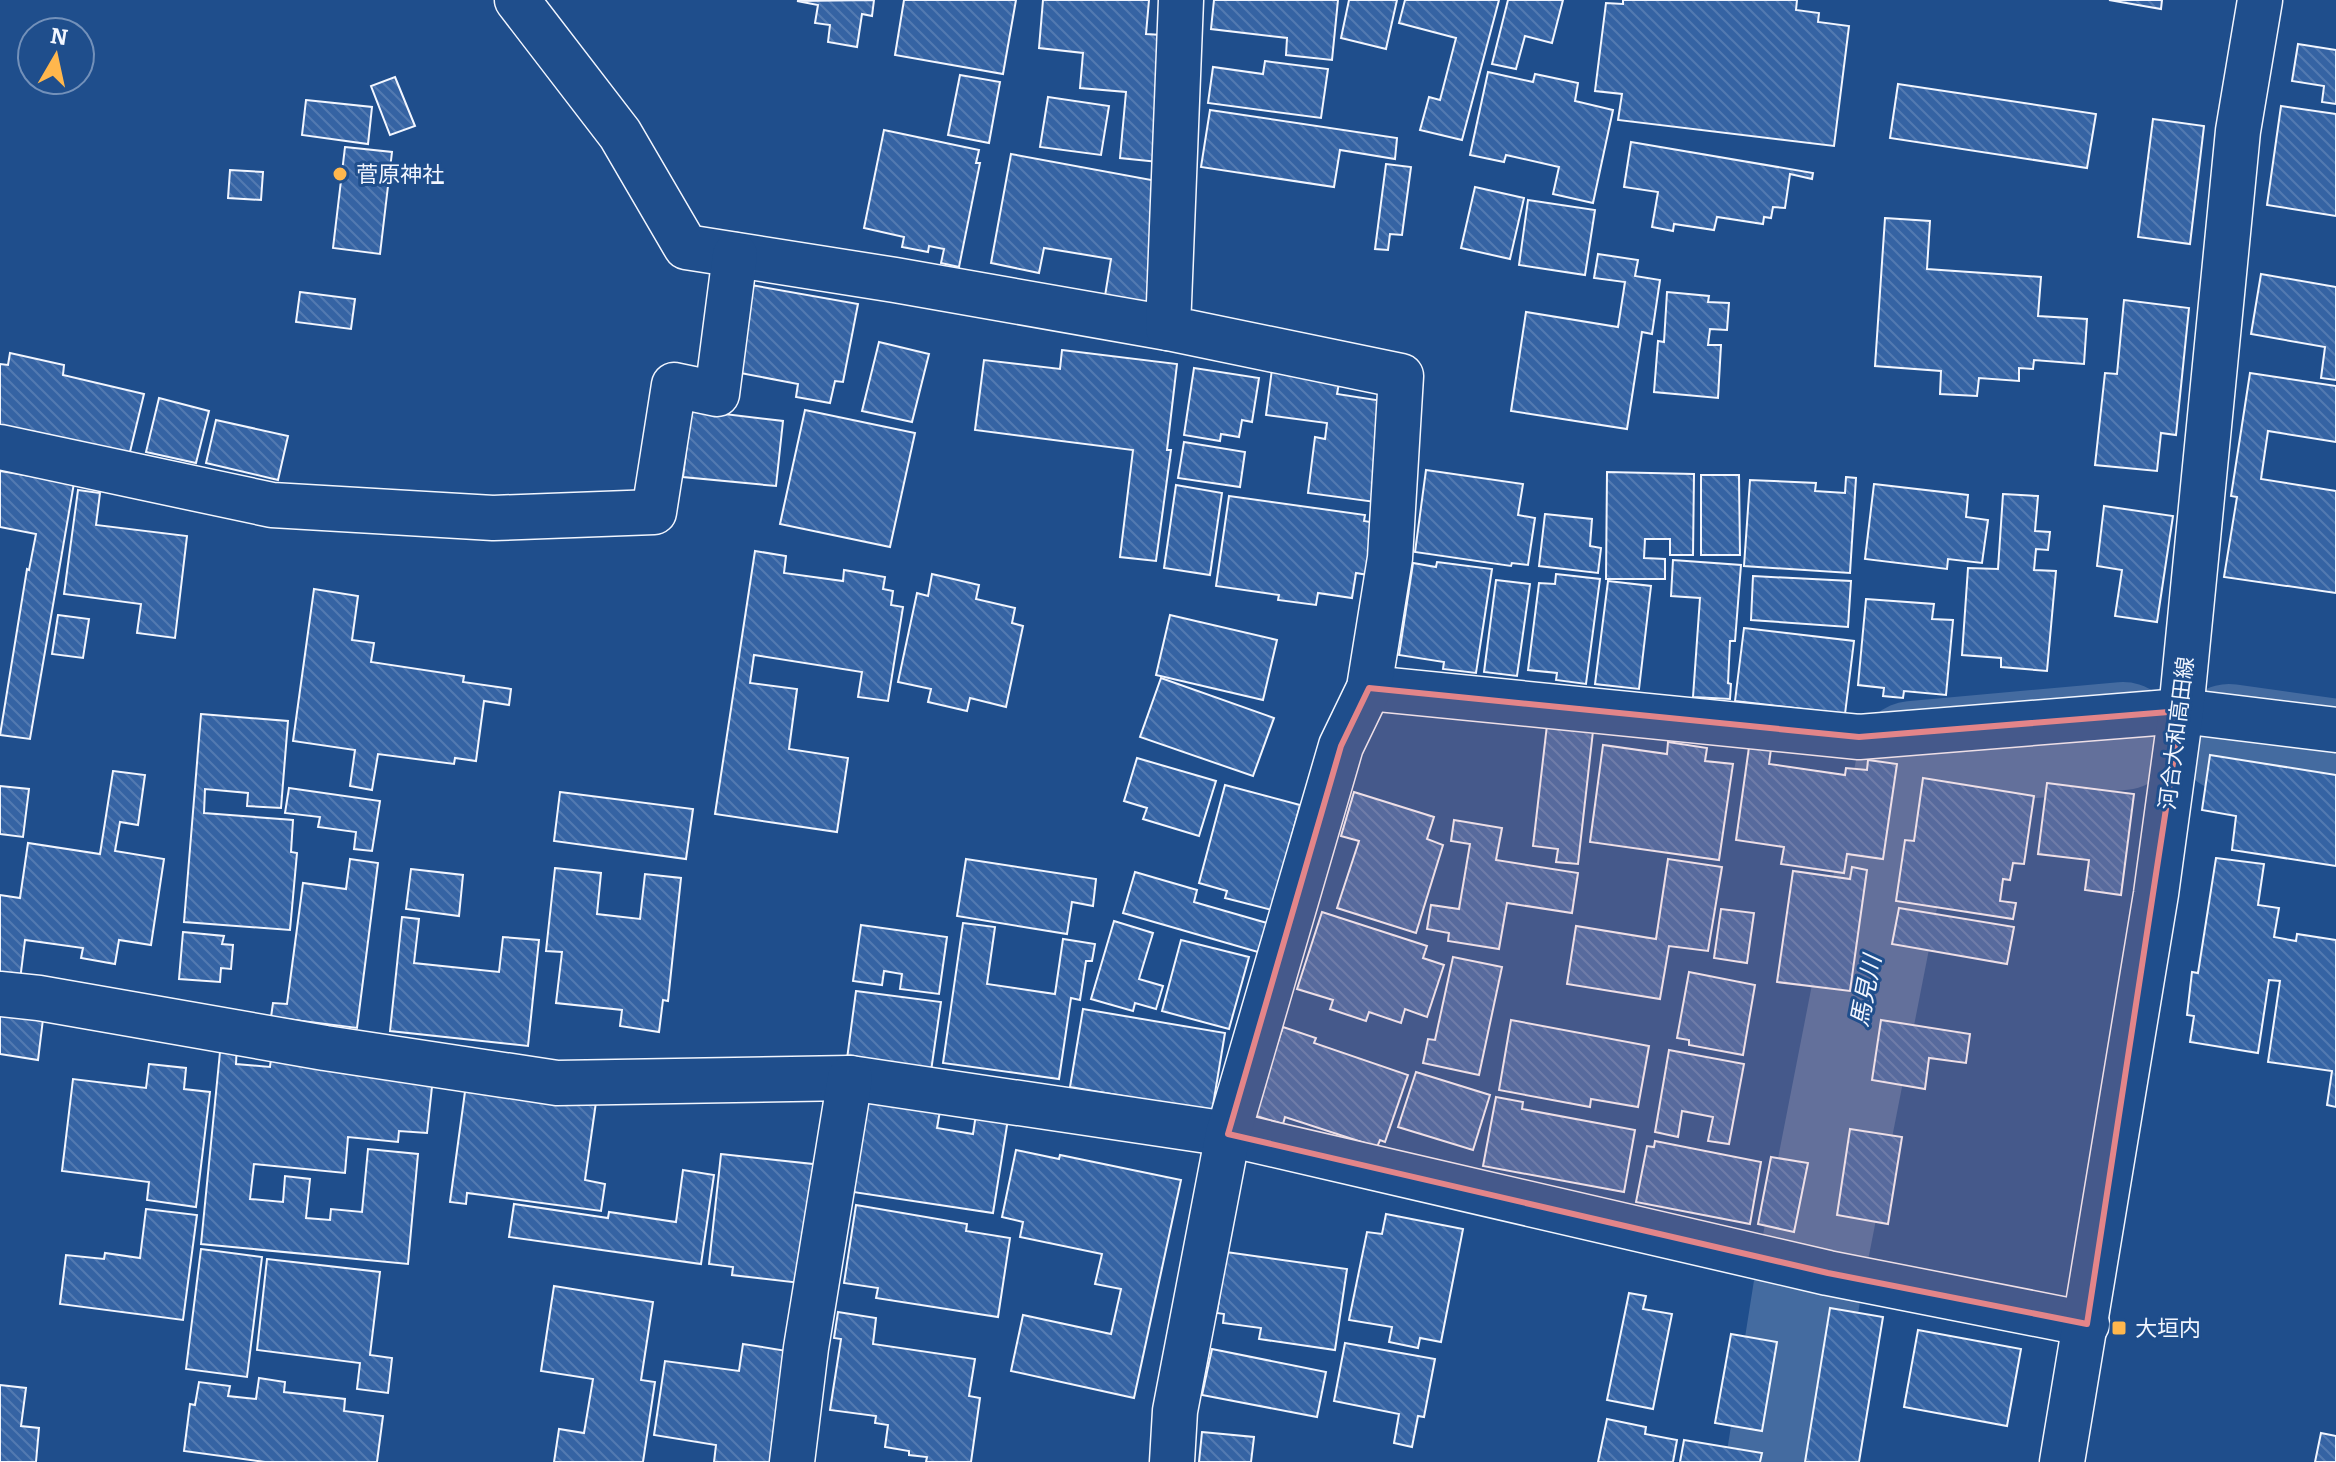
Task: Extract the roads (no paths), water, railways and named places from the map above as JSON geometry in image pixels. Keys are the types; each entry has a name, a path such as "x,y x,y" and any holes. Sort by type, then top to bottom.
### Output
{"street":[{"path":"517,0 620,134 686,247 1168,328 1401,376 1390,558 1369,688 1341,746 1228,1134 1175,1411 1172,1462"},
{"path":"1168,328 1181,0"},
{"name":"河合大和高田線","path":"2062,1462 2156,894 2181,711 2238,131 2260,0"},
{"path":"0,447 272,505 493,518 654,512 674,385 717,394 735,255"},
{"path":"1369,688 1859,737 2181,711 2336,730"},
{"path":"0,994 557,1083 850,1078 1228,1134 1828,1273 2087,1324"},
{"path":"792,1462 806,1348 850,1078"}],"waterway":[{"name":"馬見川","path":"1780,1462 1807,1291 1912,755 2123,736"},
{"name":"馬見川","path":"2229,738 2336,753"}],"place":[{"name":"菅原神社","path":"340,174"},
{"name":"大垣内","path":"2119,1328"}]}
